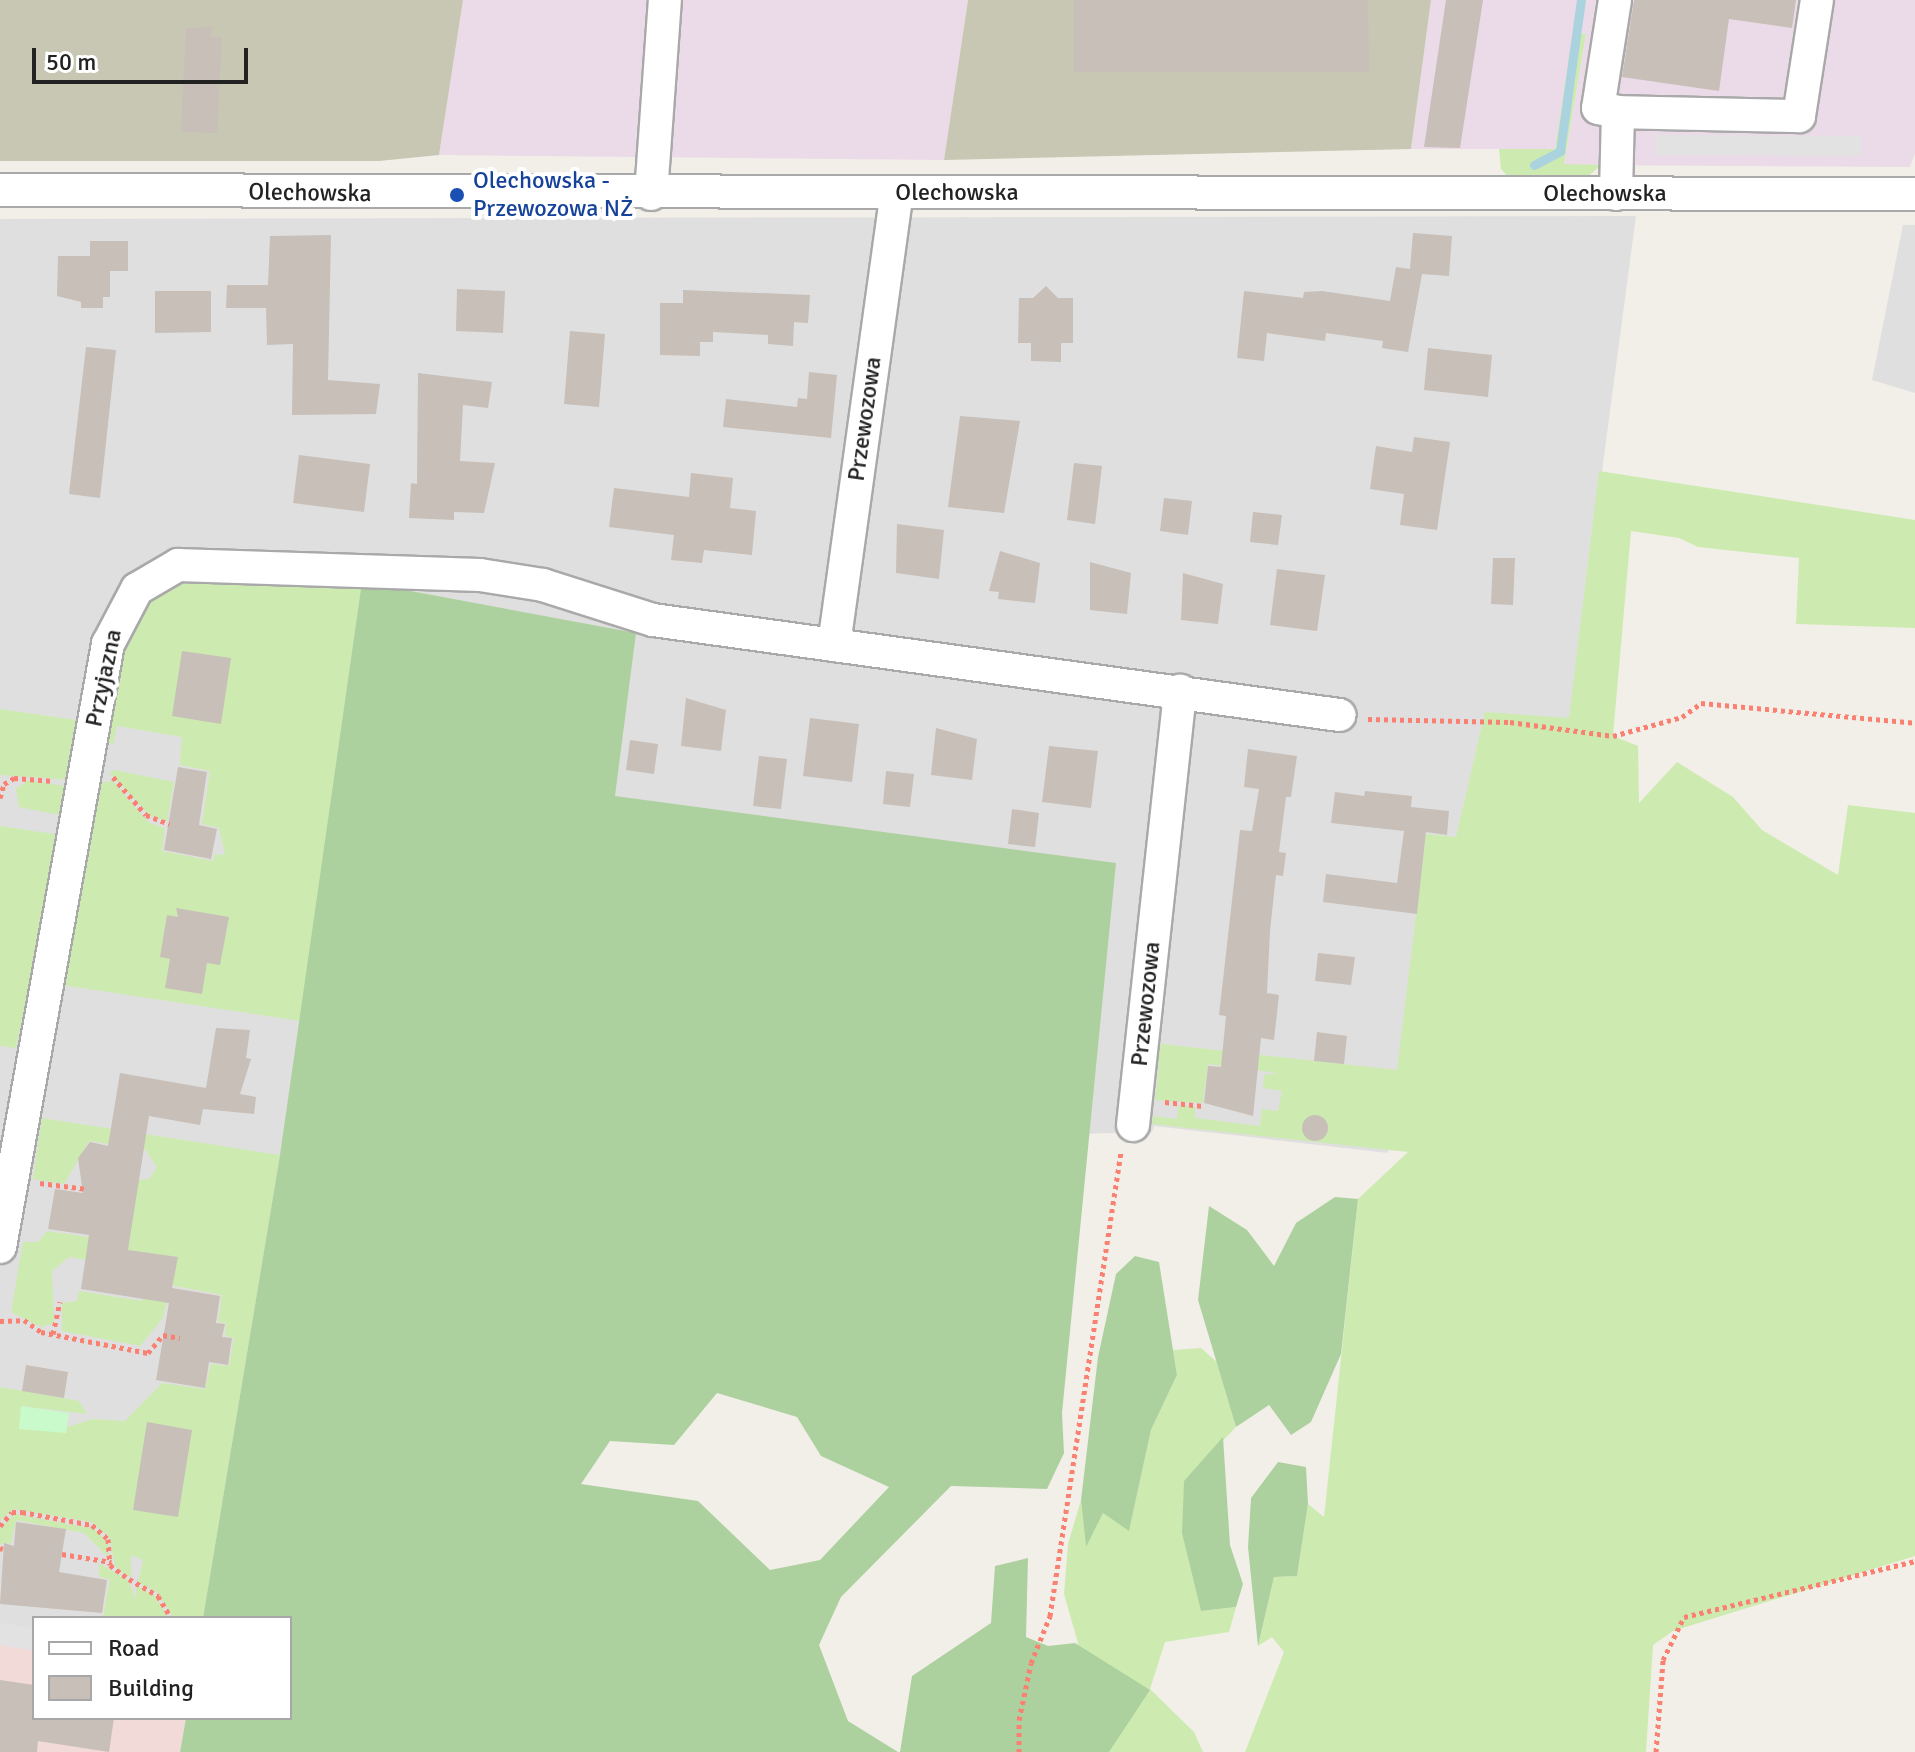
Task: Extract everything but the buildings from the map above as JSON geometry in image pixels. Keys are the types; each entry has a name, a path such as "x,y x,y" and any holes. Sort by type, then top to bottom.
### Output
{"street":[{"path":"651,194 665,0"},
{"path":"1615,0 1598,108 1618,112 1799,116 1817,0"},
{"path":"1616,194 1618,112"},
{"name":"Olechowska","path":"0,190 651,194 1915,194"},
{"name":"Przewozowa","path":"834,645 897,193"},
{"name":"Przyjazna","path":"0,1247 113,626 137,589 178,565 480,575 543,585 653,620 834,645"},
{"path":"834,645 1339,715"},
{"name":"Przewozowa","path":"1134,1111 1180,691"}],"path":[{"path":"1339,715 1416,724 1510,722 1613,736 1682,717 1701,703 1915,723"},
{"path":"0,798 1,788 22,777 115,778 146,815 169,824"},
{"path":"1019,1752 1028,1677 1050,1616 1117,1162 1134,1111 1203,1106"},
{"path":"11,1178 87,1189"},
{"path":"53,1334 60,1302"},
{"path":"0,1321 24,1320 53,1334 148,1353 163,1335 180,1338"},
{"path":"0,1526 16,1512 92,1525 108,1539 111,1562"},
{"path":"62,1554 111,1562 128,1578 158,1596 170,1616"},
{"path":"1656,1752 1663,1660 1684,1617 1915,1561"}],"shaded area":[{"path":"0,0 463,0 439,155 379,161 0,161"},
{"path":"463,0 968,0 944,160 439,155"},
{"path":"968,0 1431,0 1411,149 944,160"},
{"path":"1431,0 1915,0 1915,153 1910,167 1564,165 1586,34 1574,32 1555,149 1411,149"},
{"path":"1655,135 1861,136 1861,156 1655,155"},
{"path":"1636,216 1569,719 1458,839 1426,834 1388,1153 1154,1126 1152,1132 280,1155 203,1616 32,1616 32,1629 0,1623 0,219"},
{"path":"1903,225 1915,225 1915,393 1872,380"},
{"path":"0,1623 32,1629 32,1720 186,1720 180,1752 0,1752"},
{"path":"0,1623 32,1629 32,1651 0,1645"}],"green space":[{"path":"1573,32 1586,34 1564,164 1601,165 1585,179 1513,182 1501,169 1499,149 1555,149"},
{"path":"1599,471 1915,520 1915,628 1796,624 1799,558 1698,547 1679,538 1631,531 1613,736 1638,746 1639,803 1677,762 1733,797 1762,830 1838,875 1848,805 1915,813 1915,1556 1673,1631 1653,1645 1646,1752 1245,1752 1284,1652 1272,1637 1258,1646 1274,1577 1297,1576 1308,1504 1324,1517 1358,1199 1408,1152 1152,1124 1153,1116 1177,1119 1179,1105 1195,1107 1195,1118 1260,1126 1262,1109 1278,1111 1282,1091 1263,1088 1264,1075 1278,1073 1208,1064 1203,1103 1155,1100 1159,1064 1152,1056 1153,1043 1397,1070 1426,834 1456,837 1485,712 1569,718"},
{"path":"172,578 362,582 300,1021 61,985 92,784 113,781 148,822 165,828 162,851 213,861 215,854 225,855 219,828 202,824 210,771 180,765 182,737 117,726 113,745 100,735 128,617"},
{"path":"362,582 636,633 615,796 1116,863 1062,1413 1064,1453 1047,1489 951,1486 841,1597 819,1645 848,1721 898,1752 180,1752 186,1720 292,1720 292,1616 203,1616 280,1155","holes":["717,1393 797,1417 821,1456 889,1487 820,1560 770,1570 698,1501 581,1484 610,1441 674,1445"]},
{"path":"0,709 83,721 72,780 0,775"},
{"path":"115,770 174,782 167,821 150,816 109,773"},
{"path":"28,780 71,787 65,816 19,807 16,789"},
{"path":"0,826 61,835 16,1048 0,1046"},
{"path":"42,1118 280,1155 203,1616 172,1616 158,1593 138,1582 143,1560 131,1555 131,1577 124,1574 115,1566 109,1536 91,1522 13,1509 0,1521 0,1387 79,1401 87,1414 21,1406 66,1433 67,1427 93,1419 125,1421 162,1383 205,1389 211,1364 229,1366 234,1338 225,1336 226,1323 218,1322 222,1295 170,1285 163,1318 140,1346 62,1331 62,1303 77,1301 79,1291 142,1301 148,1271 69,1257 52,1271 54,1323 41,1327 11,1312 23,1242 38,1242 47,1231 129,1243 135,1180 149,1179 157,1167 145,1149 89,1141 64,1184 33,1179"},
{"path":"1335,1197 1358,1199 1341,1354 1311,1422 1291,1435 1269,1405 1236,1427 1198,1300 1209,1206 1247,1230 1274,1266 1296,1223"},
{"path":"1135,1256 1159,1262 1177,1375 1151,1430 1129,1531 1103,1513 1086,1547 1081,1500 1098,1357 1116,1274"},
{"path":"1201,1348 1217,1362 1236,1427 1184,1481 1201,1611 1236,1607 1229,1632 1165,1642 1150,1689 1194,1732 1203,1752 1109,1752 1064,1594 1068,1544 1081,1500 1086,1546 1103,1513 1129,1530 1151,1430 1177,1375 1173,1350"},
{"path":"21,1406 69,1413 66,1433 19,1429"},
{"path":"1223,1437 1230,1545 1243,1584 1236,1607 1201,1611 1182,1533 1184,1481"},
{"path":"1278,1462 1306,1467 1308,1504 1297,1576 1274,1577 1258,1646 1248,1547 1251,1498"},
{"path":"14,1514 95,1529 108,1542 109,1558 84,1533 16,1520 11,1543 0,1544 0,1529"},
{"path":"1028,1558 1026,1637 1048,1646 1075,1643 1150,1690 1109,1752 900,1752 912,1676 991,1623 995,1566"},
{"path":"99,1563 128,1580 136,1599 136,1585 154,1595 168,1616 103,1616 110,1580 99,1576"}],"waterway":[{"path":"1534,165 1560,151 1581,0"}],"place":[{"name":"Olechowska - Przewozowa NŻ","path":"457,195"}]}
